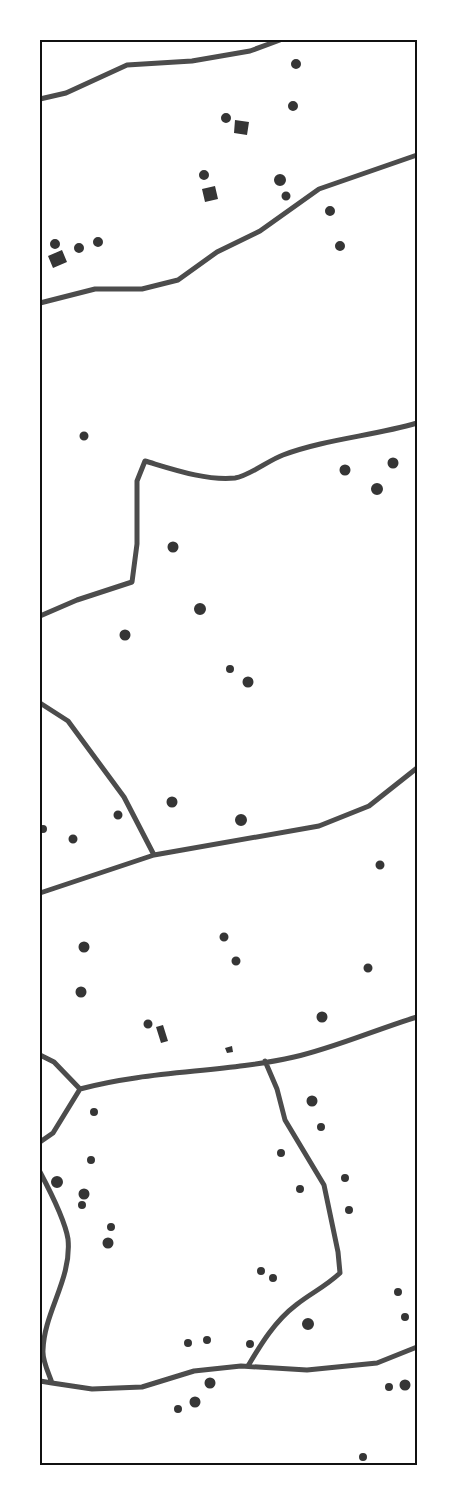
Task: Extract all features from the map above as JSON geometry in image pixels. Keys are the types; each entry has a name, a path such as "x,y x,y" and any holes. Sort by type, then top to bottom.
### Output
{"street":[{"path":"40,99 66,93 127,65 192,61 250,51 280,40"},
{"path":"40,303 95,289 142,289 178,280 217,252 260,232 319,189 417,155"},
{"path":"40,616 77,600 132,582 137,544 137,481 145,461 193,475 236,478 283,455 326,442 386,432 417,423"},
{"path":"40,703 68,721 124,797 154,855"},
{"path":"40,893 154,855 319,826 370,806 417,768"},
{"path":"40,1142 53,1133 80,1089 114,1080 196,1072 295,1057 417,1017"},
{"path":"40,1055 54,1062 80,1089"},
{"path":"248,1366 266,1336 295,1305 324,1288 340,1273 338,1252 324,1185 285,1120 277,1089 265,1061"},
{"path":"40,1172 68,1239 65,1275 49,1318 42,1351 52,1383"},
{"path":"40,1381 92,1389 142,1387 194,1370 248,1366 307,1370 377,1363 417,1347"}],"building":[{"path":"296,59 301,64 296,69 291,64"},
{"path":"293,101 298,106 293,111 288,106"},
{"path":"226,113 231,118 226,123 221,118"},
{"path":"235,120 249,122 247,135 234,133"},
{"path":"204,170 209,175 204,180 199,175"},
{"path":"282,174 285,175 285,185 278,186 275,185 274,178 275,175"},
{"path":"215,186 218,199 205,202 202,189"},
{"path":"286,191 291,196 286,201 281,196"},
{"path":"330,206 335,211 330,216 325,211"},
{"path":"98,237 103,242 98,247 93,242"},
{"path":"55,239 60,244 55,249 50,244"},
{"path":"340,241 345,246 340,251 335,246"},
{"path":"79,243 84,248 79,253 74,248"},
{"path":"62,250 67,262 53,268 48,256"},
{"path":"84,432 88,436 84,440 80,436"},
{"path":"393,457 399,463 393,469 387,463"},
{"path":"345,464 351,470 345,476 339,470"},
{"path":"377,483 383,489 377,495 371,489"},
{"path":"173,541 179,547 173,553 167,547"},
{"path":"200,603 206,609 200,615 194,609"},
{"path":"125,629 131,635 125,641 119,635"},
{"path":"230,665 234,669 230,673 226,669"},
{"path":"248,676 254,682 248,688 242,682"},
{"path":"172,796 178,802 172,808 166,802"},
{"path":"118,810 123,815 118,820 113,815"},
{"path":"241,814 247,820 241,826 235,820"},
{"path":"43,825 47,829 43,833 39,829"},
{"path":"73,835 77,839 73,843 69,839"},
{"path":"380,860 385,865 380,870 375,865"},
{"path":"224,932 229,937 224,942 219,937"},
{"path":"84,941 90,947 84,953 78,947"},
{"path":"236,956 241,961 236,966 231,961"},
{"path":"368,963 373,968 368,973 363,968"},
{"path":"81,986 87,992 81,998 75,992"},
{"path":"322,1011 328,1017 322,1023 316,1017"},
{"path":"148,1019 153,1024 148,1029 143,1024"},
{"path":"163,1025 168,1041 161,1043 156,1027"},
{"path":"232,1046 233,1052 227,1053 225,1048"},
{"path":"312,1095 318,1101 312,1107 306,1101"},
{"path":"94,1108 98,1112 94,1116 90,1112"},
{"path":"321,1123 325,1127 321,1131 317,1127"},
{"path":"281,1149 285,1153 281,1157 277,1153"},
{"path":"91,1156 95,1160 91,1164 87,1160"},
{"path":"345,1174 349,1178 345,1182 341,1178"},
{"path":"57,1176 63,1182 57,1188 51,1182"},
{"path":"300,1185 304,1189 300,1193 296,1189"},
{"path":"84,1188 90,1194 84,1200 78,1194"},
{"path":"82,1201 86,1205 82,1209 78,1205"},
{"path":"349,1206 353,1210 349,1214 345,1210"},
{"path":"111,1223 115,1227 111,1231 107,1227"},
{"path":"108,1237 114,1243 108,1249 102,1243"},
{"path":"261,1267 265,1271 261,1275 257,1271"},
{"path":"273,1274 277,1278 273,1282 269,1278"},
{"path":"398,1288 402,1292 398,1296 394,1292"},
{"path":"405,1313 409,1317 405,1321 401,1317"},
{"path":"308,1318 314,1324 308,1330 302,1324"},
{"path":"207,1336 211,1340 207,1344 203,1340"},
{"path":"188,1339 192,1343 188,1347 184,1343"},
{"path":"250,1340 254,1344 250,1348 246,1344"},
{"path":"210,1377 216,1383 210,1389 204,1383"},
{"path":"405,1379 411,1385 405,1391 399,1385"},
{"path":"389,1383 393,1387 389,1391 385,1387"},
{"path":"195,1396 201,1402 195,1408 189,1402"},
{"path":"178,1405 182,1409 178,1413 174,1409"},
{"path":"363,1453 367,1457 363,1461 359,1457"}]}
